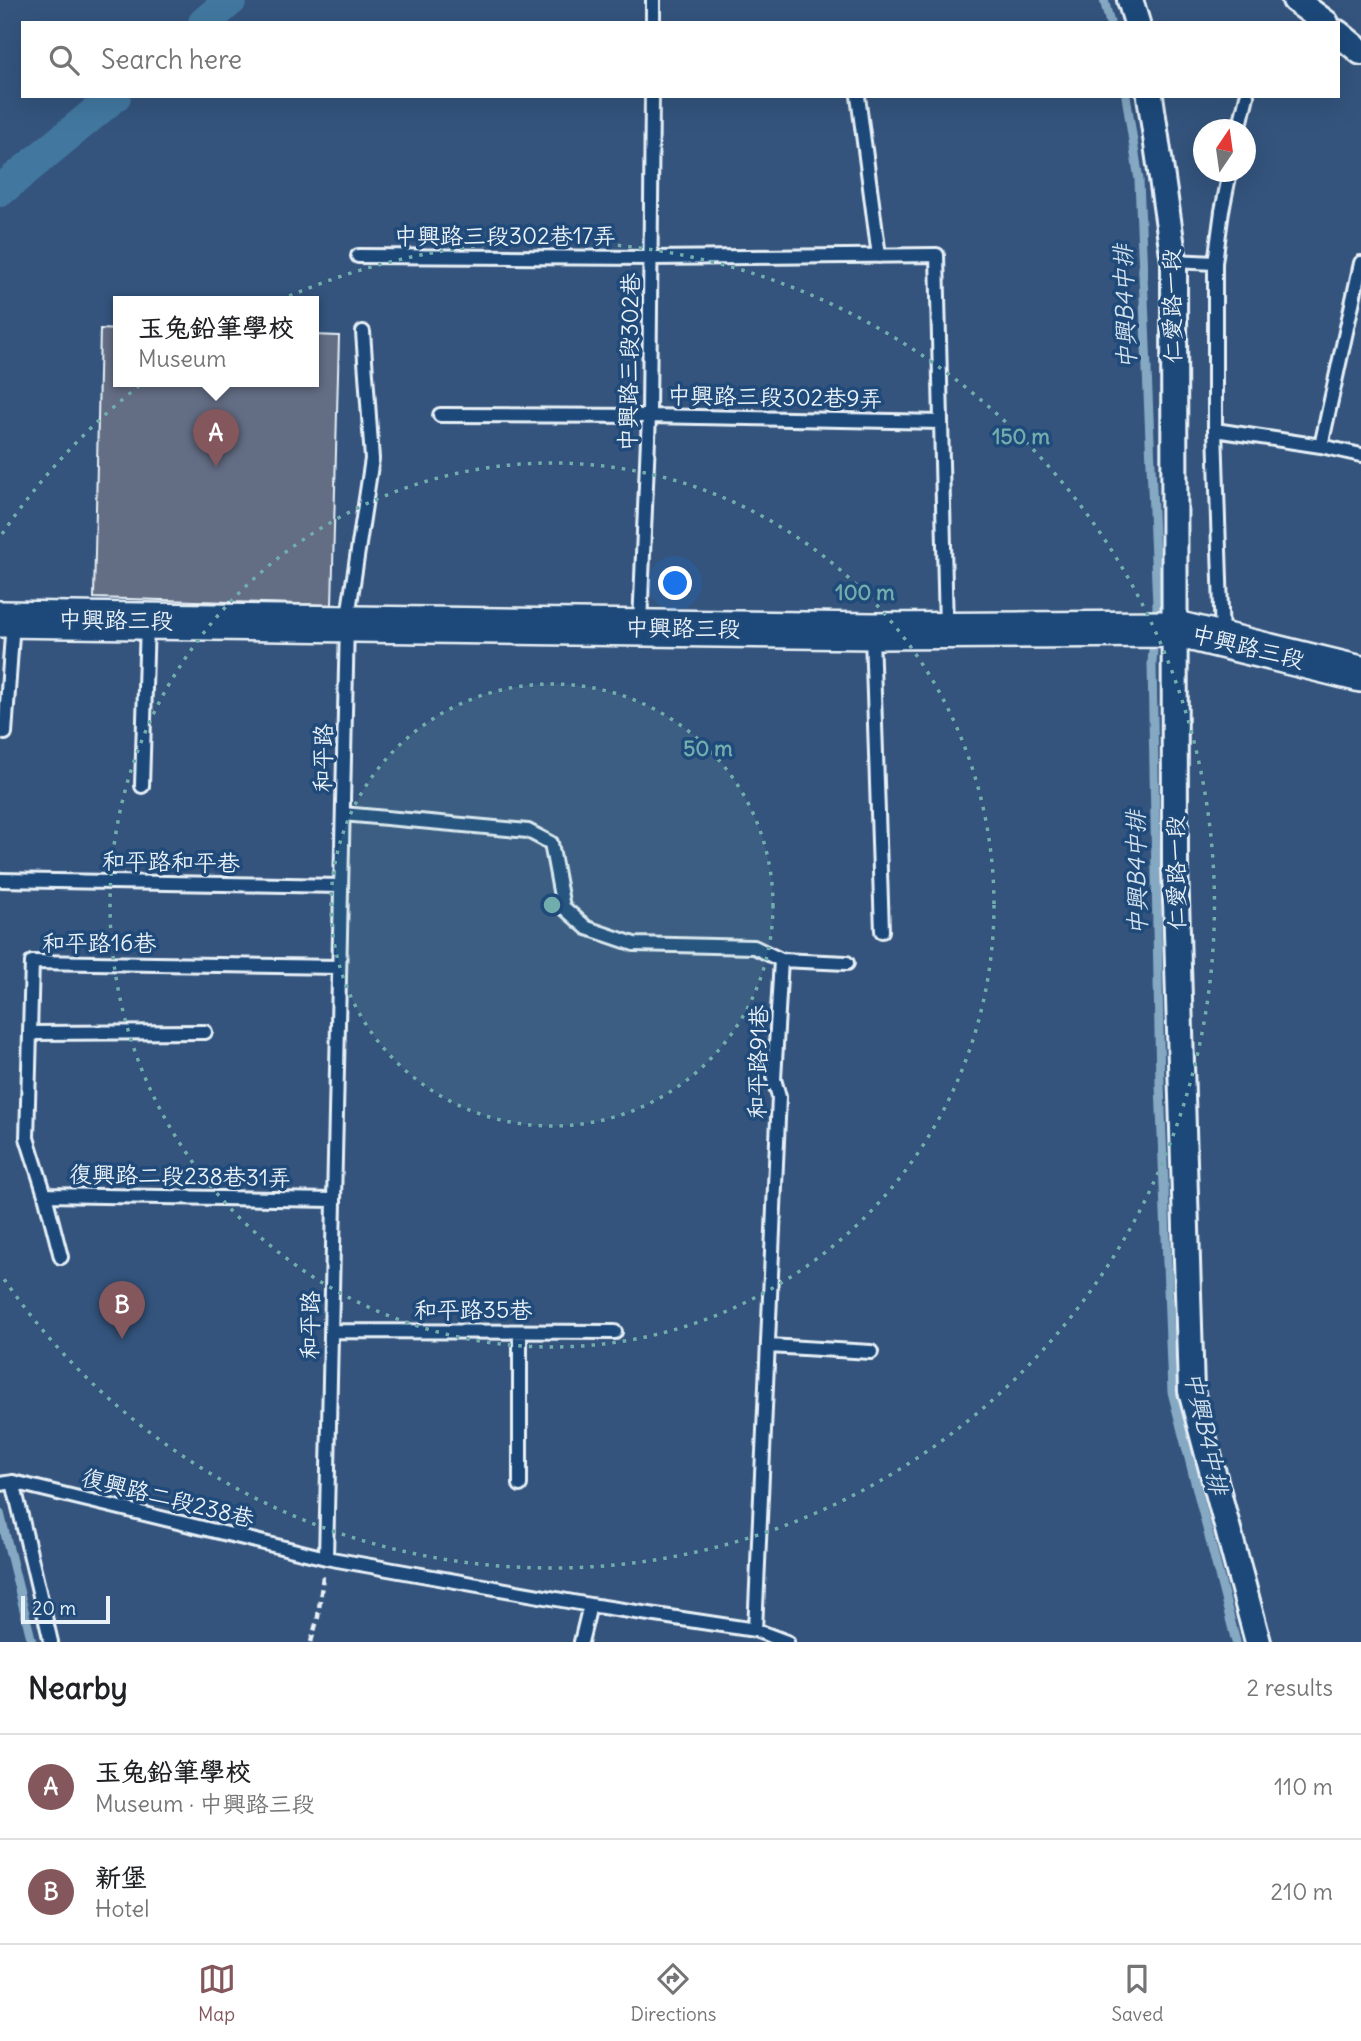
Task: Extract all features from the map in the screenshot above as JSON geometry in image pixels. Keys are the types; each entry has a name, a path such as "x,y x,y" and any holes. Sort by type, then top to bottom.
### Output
{"street":[{"path":"1130,0 1136,21"},
{"path":"1295,0 1323,21"},
{"path":"1340,35 1361,51"},
{"name":"仁愛路一段","path":"1150,98 1174,261 1175,867 1191,1391 1258,1642"},
{"name":"中興路三段","path":"6,619 872,631 1175,629 1361,674"}],"lane":[{"path":"653,0 653,21"},
{"name":"中興路三段302巷","path":"640,628 649,416 652,98"},
{"path":"858,98 879,256"},
{"path":"1242,119 1247,98"},
{"path":"1222,640 1215,430 1215,263 1228,182"},
{"name":"中興路三段302巷17弄","path":"358,256 652,258 937,255 941,422"},
{"path":"1174,261 1215,263"},
{"path":"1321,446 1361,263"},
{"name":"和平路","path":"326,1558 347,623 372,459 363,332"},
{"name":"中興路三段302巷9弄","path":"440,415 941,422"},
{"path":"941,422 946,631"},
{"path":"1215,430 1321,446 1361,455"},
{"path":"5,733 6,619"},
{"path":"142,786 147,621"},
{"path":"872,631 882,931"},
{"path":"343,814 528,831 551,843 563,907 587,928 634,944 754,947 782,960 846,962"},
{"name":"和平路和平巷","path":"0,880 341,886"},
{"name":"和平路91巷","path":"755,1630 779,1097 774,1079 782,960"},
{"name":"和平路16巷","path":"27,1138 32,962 339,967"},
{"path":"30,1033 205,1032"},
{"name":"復興路二段238巷31弄","path":"27,1138 45,1195 334,1200"},
{"path":"45,1195 61,1257"},
{"name":"和平路35巷","path":"331,1331 615,1332"},
{"path":"520,1332 520,1485"},
{"path":"769,1346 871,1352"},
{"path":"13,1482 51,1642"},
{"name":"復興路二段238巷","path":"0,1484 13,1482 326,1558"},
{"path":"326,1558 590,1605 755,1630 787,1642"},
{"path":"581,1642 590,1605"}],"path":[{"path":"311,1642 318,1617 326,1558"}],"building":[{"path":"100,329 113,330 113,387 319,387 319,335 339,336 332,605 94,598"}],"waterway":[{"path":"206,21 231,0"},
{"name":"中興B4中排","path":"1104,0 1109,21"},
{"path":"0,191 113,98"},
{"name":"中興B4中排","path":"1126,98 1139,180 1156,622"},
{"name":"中興B4中排","path":"1154,635 1152,664 1160,1084 1172,1392 1236,1642"},
{"path":"0,1513 32,1642"}],"place":[{"name":"玉兔鉛筆學校","path":"216,467"},
{"name":"新堡","path":"122,1339"}]}
